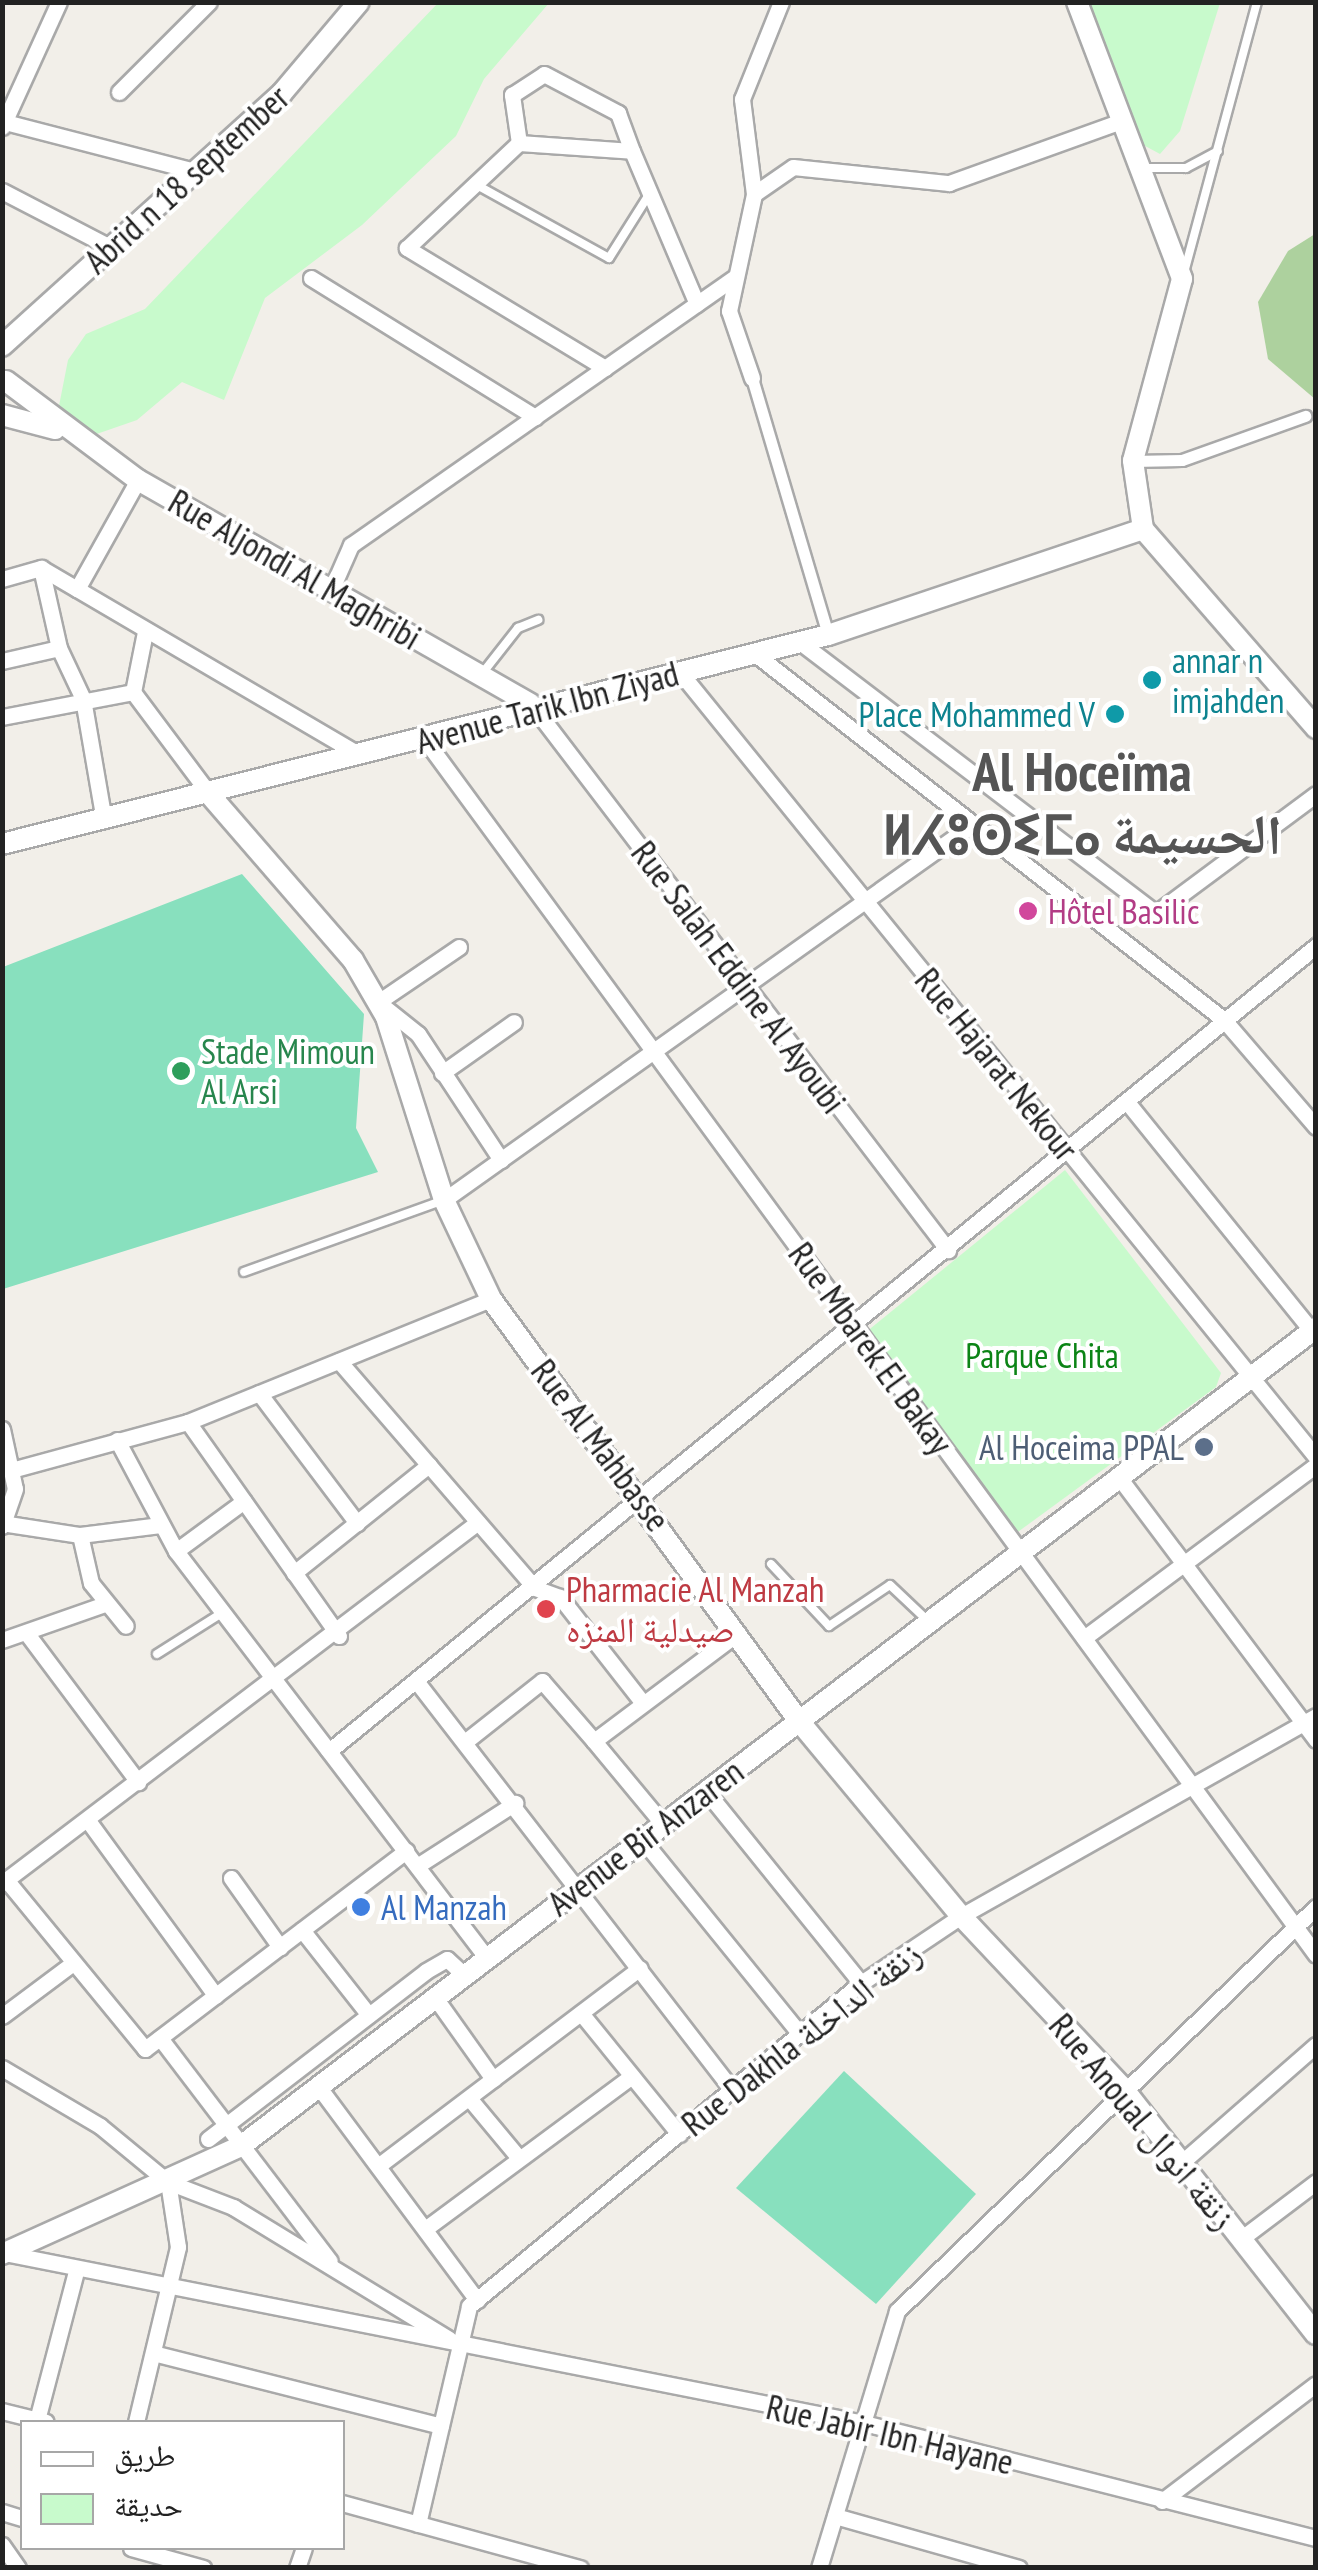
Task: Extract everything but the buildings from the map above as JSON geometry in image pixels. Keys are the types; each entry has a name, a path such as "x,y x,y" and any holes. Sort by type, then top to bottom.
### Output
{"street":[{"path":"59,2 4,124 198,172"},
{"path":"119,92 209,2"},
{"name":"Abrid n 18 september","path":"2,346 198,172 321,54 358,2"},
{"path":"781,2 742,98 754,194 729,311 828,635"},
{"path":"1076,2 1182,279 1132,461 1143,529 1316,728"},
{"path":"519,142 512,95 544,74 618,113 697,304"},
{"path":"754,194 793,167 950,183 1121,121"},
{"path":"605,368 407,248 471,182 519,142 632,151"},
{"path":"2,191 112,248"},
{"path":"332,588 351,545 735,277"},
{"path":"311,278 535,417"},
{"name":"Rue Aljondi Al Maghribi","path":"4,378 62,431 138,480 531,704"},
{"name":"Rue Aljondi Al Maghribi","path":"2,415 62,431"},
{"path":"1132,461 1182,460 1306,416"},
{"path":"76,590 138,480"},
{"name":"Avenue Tarik Ibn Ziyad","path":"4,839 210,795 358,754 426,740 531,704 828,635 1143,529"},
{"path":"41,568 59,648 84,699 104,820"},
{"path":"2,579 41,568 358,754"},
{"path":"145,632 132,692 210,795"},
{"path":"800,642 1156,913 1316,794"},
{"path":"2,661 59,648"},
{"path":"754,652 1224,1020 1316,1127"},
{"name":"Rue Hajarat Nekour","path":"679,672 1316,1456"},
{"path":"2,717 132,692"},
{"name":"Rue Salah Eddine Al Ayoubi","path":"531,704 948,1250"},
{"name":"Rue Mbarek El Bakay","path":"426,740 1316,1956"},
{"name":"Rue Al Mahbasse","path":"210,795 353,960 378,1002 444,1200 491,1300 646,1501 798,1721 961,1916"},
{"path":"444,1200 973,824"},
{"path":"329,1751 646,1501 1316,946"},
{"path":"459,947 378,1002 418,1034 501,1160"},
{"path":"442,1074 514,1022"},
{"path":"1127,1102 1314,1332"},
{"path":"15,1469 188,1422 491,1300"},
{"name":"Avenue Bir Anzaren","path":"3,2254 241,2146 486,1956 1314,1332"},
{"path":"339,1362 535,1588 560,1597 642,1702"},
{"path":"260,1393 356,1523"},
{"path":"188,1422 338,1636"},
{"path":"2,1429 15,1469 6,1518 80,1535 160,1525"},
{"path":"117,1440 176,1552 486,1956"},
{"path":"294,1572 429,1465"},
{"path":"1084,1638 1316,1465"},
{"path":"1121,1480 1182,1565 1309,1720 1316,1740"},
{"path":"176,1552 244,1501"},
{"path":"406,1851 145,2050 5,1882 338,1636 478,1522"},
{"path":"80,1535 105,1604 126,1626"},
{"path":"2,1640 28,1635 105,1604"},
{"path":"594,1741 738,1634"},
{"path":"28,1635 138,1782"},
{"path":"466,1741 542,1681 662,1824"},
{"path":"417,1682 515,1802 732,2090"},
{"name":"Rue Dakhla زنقة الداخلة","path":"477,2300 861,1983 961,1916 1194,1789 1309,1720"},
{"path":"706,1791 861,1983"},
{"path":"417,1866 515,1802"},
{"path":"88,1822 216,1996"},
{"path":"642,1839 801,2035"},
{"path":"231,1878 280,1947"},
{"path":"820,2568 897,2311 1122,2087 1292,1924 1316,1907"},
{"name":"Rue Anoual زنقة انوال","path":"961,1916 1122,2087 1316,2334"},
{"path":"302,1930 370,2015"},
{"path":"208,2139 447,1959 464,1974"},
{"path":"2,2016 73,1963"},
{"path":"378,2166 640,1968"},
{"path":"434,1996 494,2080"},
{"path":"581,2013 679,2134"},
{"path":"160,2038 339,2272"},
{"path":"1181,2163 1316,2045"},
{"path":"2,2068 100,2126 168,2182 233,2207 460,2346"},
{"path":"424,2230 632,2076"},
{"path":"318,2086 477,2300 460,2346 418,2524"},
{"path":"469,2098 520,2158"},
{"path":"136,2420 178,2248 168,2182"},
{"path":"1242,2238 1316,2182"},
{"name":"Rue Jabir Ibn Hayane","path":"3,2254 864,2422 1316,2538"},
{"path":"42,2420 76,2268"},
{"path":"152,2353 442,2426"},
{"path":"1162,2500 1316,2384"},
{"path":"2,2410 38,2420"},
{"path":"345,2504 580,2568"},
{"path":"835,2516 1018,2568"},
{"path":"2,2545 18,2568"},
{"path":"137,2550 203,2568"}],"lane":[{"path":"1182,279 1256,2"},
{"path":"1142,168 1186,168 1218,151"},
{"path":"471,182 609,258 650,193"},
{"path":"481,675 518,628 538,620"},
{"path":"244,1272 444,1200"},
{"path":"771,1564 829,1626 890,1585 929,1623"},
{"path":"157,1654 224,1611"}],"green space":[{"path":"438,3 549,3 484,79 456,136 362,225 265,298 224,400 182,382 137,420 88,437 57,416 68,360 86,334 145,309"},
{"path":"1086,3 1220,3 1180,131 1160,154 1136,141"},
{"path":"1315,234 1315,399 1268,359 1258,302 1288,251"},
{"name":"Stade Mimoun Al Arsi","path":"242,874 364,1014 356,1128 378,1172 3,1289 3,967"},
{"name":"Parque Chita","path":"1065,1170 1221,1373 1216,1387 1011,1537 860,1337"},
{"path":"844,2071 976,2194 876,2304 736,2188"}],"place":[{"name":"annar n imjahden","path":"1152,680"},
{"name":"Place Mohammed V","path":"1115,714"},
{"name":"Hôtel Basilic","path":"1028,911"},
{"name":"Stade Mimoun Al Arsi","path":"181,1071"},
{"name":"Al Hoceima PPAL","path":"1204,1447"},
{"name":"Pharmacie Al Manzah صيدلية المنزه","path":"546,1609"},
{"name":"Al Manzah","path":"361,1907"}],"district":[{"name":"Al Hoceïma ⵍⵃⵓⵙⵉⵎⴰ الحسيمة","path":"1082,802"}]}
